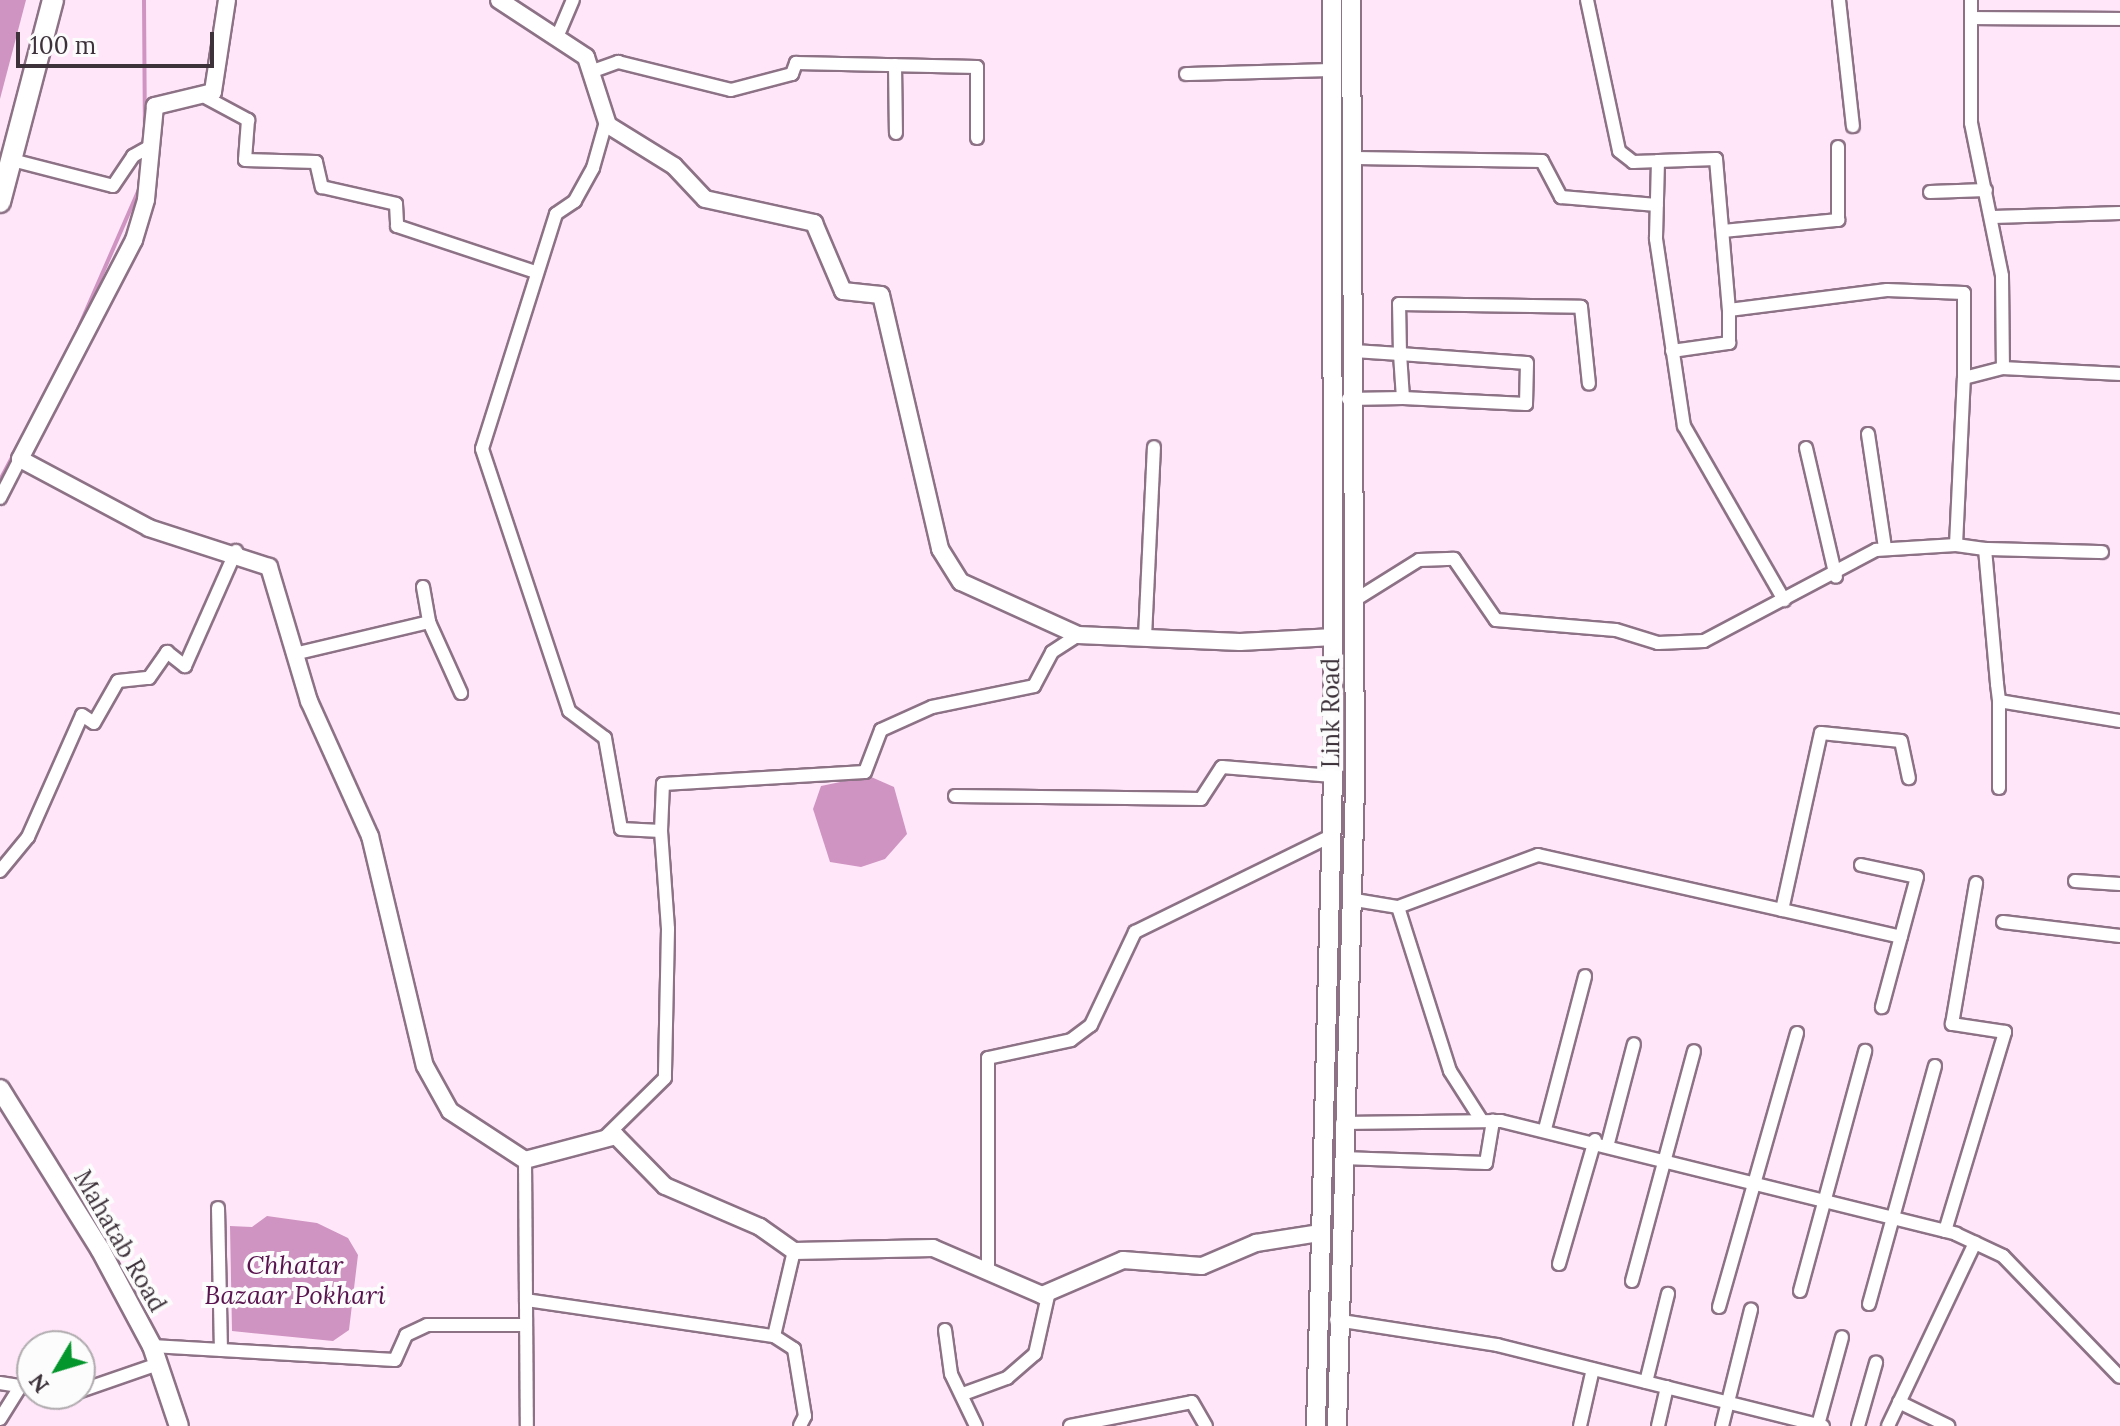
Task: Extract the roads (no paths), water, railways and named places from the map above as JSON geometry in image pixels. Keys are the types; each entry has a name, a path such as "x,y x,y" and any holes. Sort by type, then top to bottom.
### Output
{"main road":[{"path":"0,202 53,0"},
{"name":"Link Road","path":"1316,1426 1333,776 1332,0"},
{"name":"Link Road","path":"1337,1426 1336,1320 1350,891 1355,600 1353,399 1356,158 1351,0"},
{"path":"1330,881 1350,891"},
{"name":"Mahatab Road","path":"0,1089 152,1346 179,1426"}],"street":[{"path":"207,98 227,0"},
{"path":"499,0 558,35 593,71 606,122 593,168 575,201 556,214 535,272 482,463 569,711 605,738 621,829 661,831"},
{"path":"558,35 573,0"},
{"path":"1587,0 1619,151 1633,162 1716,159 1729,343 1672,351"},
{"path":"1839,0 1853,126"},
{"path":"1971,0 1971,123 1993,217 2003,368"},
{"path":"1972,18 2120,19"},
{"path":"593,71 618,62 731,90 792,74 796,63 977,67 977,138"},
{"path":"895,65 896,133"},
{"path":"1186,74 1333,70"},
{"path":"0,498 126,259 146,200 155,106 207,98 248,120 245,160 316,162 322,187 396,204 397,226 535,272"},
{"path":"606,122 674,166 705,199 814,223 843,291 881,295 944,562 975,591 1078,635 1334,637"},
{"path":"12,160 108,186 129,162 153,145"},
{"path":"1723,231 1838,220 1838,147"},
{"path":"1356,158 1542,161 1561,197 1657,205"},
{"path":"1658,161 1657,205 1672,351 1684,426 1784,600"},
{"path":"1930,192 1986,190"},
{"path":"1993,217 2120,213"},
{"path":"1729,310 1887,290 1964,293 1964,378 1956,545"},
{"path":"1403,398 1399,304 1581,307 1589,384"},
{"path":"1332,399 1403,398 1526,404 1527,363 1354,351"},
{"path":"1964,378 2003,368 2120,374"},
{"path":"1868,434 1885,548"},
{"path":"1145,637 1154,447"},
{"path":"1806,448 1836,577"},
{"path":"20,459 149,528 236,551 269,567 294,654 388,890 406,993 435,1089 466,1124 525,1160 606,1136 665,1078 668,929 661,831 663,784 865,772 881,730 932,707 1034,686 1052,652 1078,635"},
{"path":"1355,600 1419,560 1454,559 1496,620 1616,630 1680,646 1704,641 1836,577 1885,548 1956,545 1985,549 2102,552"},
{"path":"1985,549 1999,701 1999,788"},
{"path":"0,871 28,837 82,715 94,723 118,681 149,678 167,652 185,666 236,551"},
{"path":"423,587 429,622 461,693"},
{"path":"294,654 429,622"},
{"path":"1999,701 2120,721"},
{"path":"1782,910 1821,733 1901,741 1909,778"},
{"path":"955,796 1201,799 1222,767 1333,776"},
{"path":"988,1268 988,1058 1071,1040 1091,1025 1135,932 1331,836"},
{"path":"1350,891 1398,907 1538,855 1901,937"},
{"path":"1861,865 1917,877 1882,1007"},
{"path":"2075,881 2120,884"},
{"path":"1945,1231 2005,1032 1952,1024 1976,883"},
{"path":"1342,1158 1486,1163 1488,1121 1450,1071 1398,907"},
{"path":"2003,922 2120,936"},
{"path":"1545,1129 1585,976"},
{"path":"1719,1307 1797,1033"},
{"path":"1559,1264 1634,1044"},
{"path":"1632,1281 1694,1051"},
{"path":"1800,1291 1822,1199 1865,1051"},
{"path":"1869,1304 1935,1066"},
{"path":"1341,1123 1488,1121 1545,1129 1945,1231 2003,1256 2120,1377"},
{"path":"606,1136 624,1142 665,1186 760,1227 794,1251 911,1245 988,1268 1048,1296"},
{"path":"525,1160 527,1426"},
{"path":"218,1208 221,1350"},
{"path":"1048,1296 1123,1260 1202,1266 1256,1243 1320,1233"},
{"path":"1888,1426 1975,1243"},
{"path":"774,1336 794,1251"},
{"path":"1646,1382 1668,1294"},
{"path":"963,1394 1007,1378 1035,1354 1048,1296"},
{"path":"526,1300 774,1336 794,1349 805,1416 800,1426"},
{"path":"1722,1426 1751,1310"},
{"path":"1336,1320 1593,1369 1728,1402 1785,1421 1821,1425 1842,1337"},
{"path":"152,1346 395,1360 406,1335 427,1325 526,1325"},
{"path":"945,1330 951,1374 976,1426"},
{"path":"1858,1426 1876,1363"},
{"path":"96,1385 158,1364"},
{"path":"1580,1426 1593,1369"},
{"path":"1658,1426 1667,1387"},
{"path":"0,1419 16,1400"},
{"path":"1070,1426 1192,1402 1206,1426"},
{"path":"1899,1402 1948,1426"}],"water":[{"path":"0,0 26,0 0,99"},
{"path":"869,776 894,787 907,834 885,859 861,867 830,862 813,809 821,786"},
{"name":"Chhatar Bazaar Pokhari","path":"267,1216 317,1223 348,1238 358,1255 349,1330 333,1341 232,1331 230,1226 252,1227"}],"waterway":[{"path":"144,0 145,131"},
{"path":"75,336 140,187"},
{"path":"0,480 14,454"}]}
